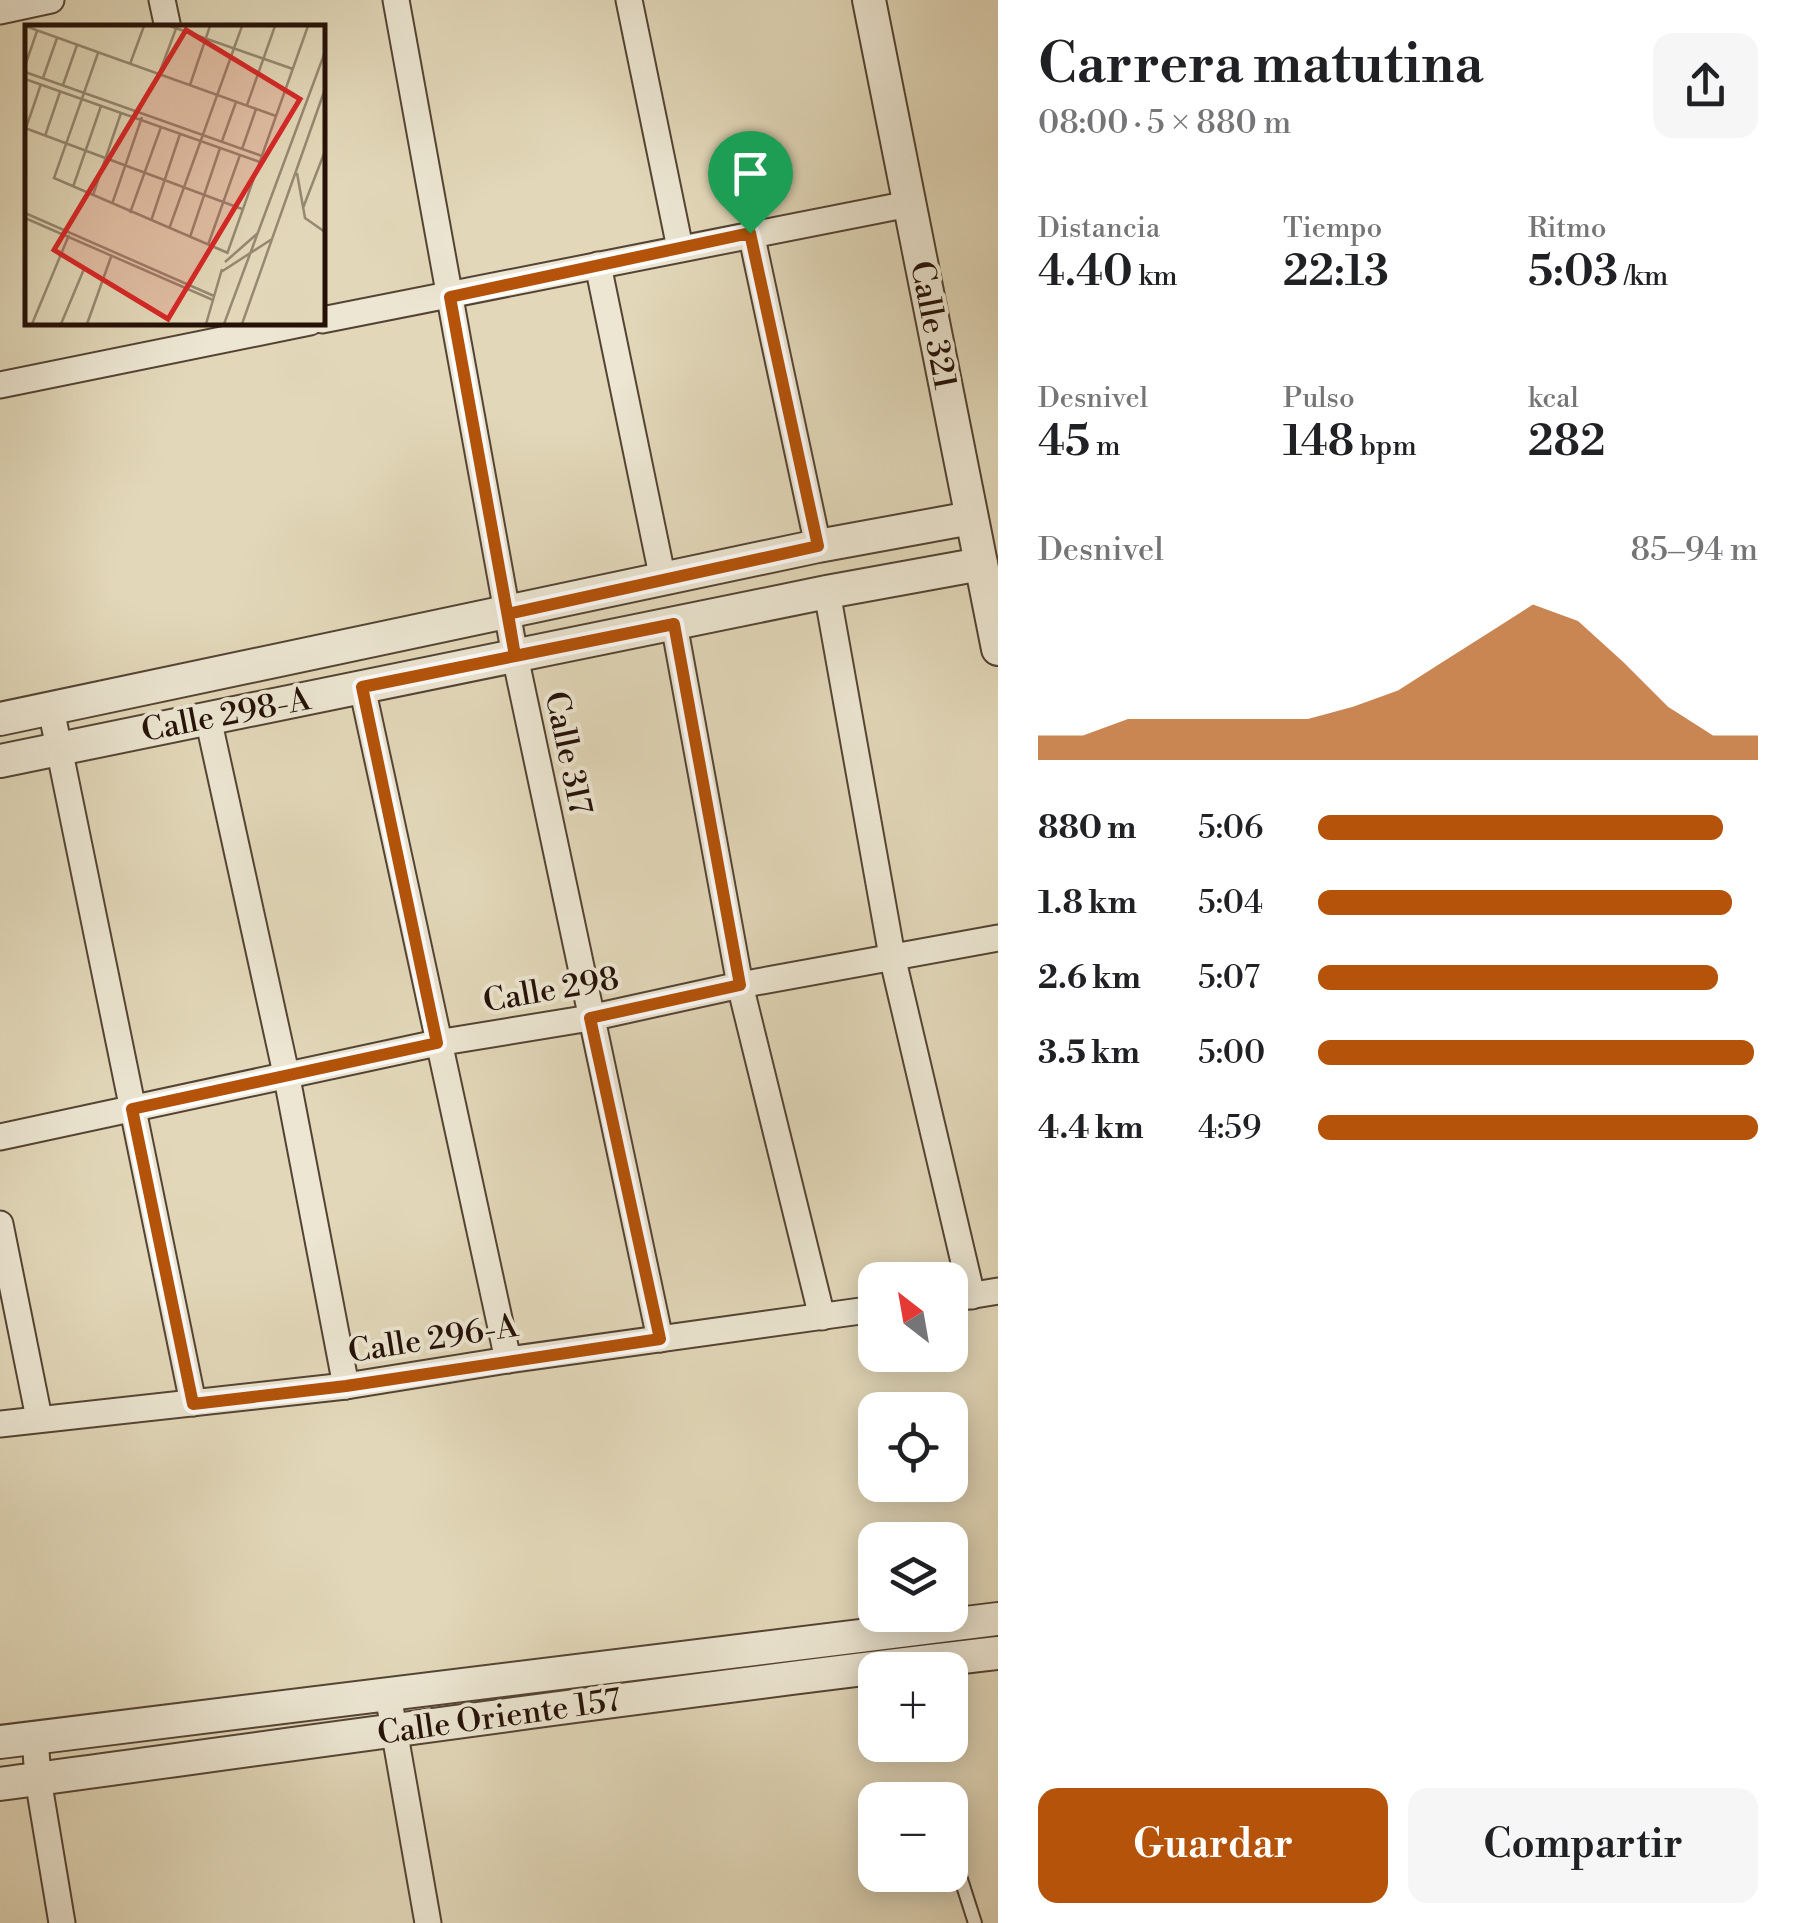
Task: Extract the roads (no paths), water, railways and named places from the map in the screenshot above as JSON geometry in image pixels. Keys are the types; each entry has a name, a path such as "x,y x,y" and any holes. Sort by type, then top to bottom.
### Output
{"street":[{"path":"0,11 50,0"},
{"path":"162,0 167,25"},
{"name":"Calle 317","path":"396,0 515,656 660,1339"},
{"path":"628,0 680,248"},
{"name":"Calle 321","path":"869,0 998,649"},
{"path":"325,319 909,204"},
{"path":"750,233 818,546"},
{"path":"598,265 663,580"},
{"path":"0,385 231,330 280,325"},
{"name":"Calle 298-A","path":"0,719 818,546 972,518"},
{"name":"Calle 298-A","path":"0,761 826,592 981,564"},
{"path":"826,592 892,956 954,1262"},
{"path":"674,624 740,985 822,1317"},
{"path":"362,687 508,1360"},
{"path":"51,709 56,749 193,1404"},
{"path":"208,718 286,1078 346,1386"},
{"name":"Calle 298","path":"0,1137 437,1043 590,1018 740,985 998,938"},
{"path":"0,1224 39,1418"},
{"path":"968,1296 998,1291"},
{"name":"Calle 296-A","path":"0,1424 346,1386 858,1312"},
{"name":"Calle Oriente 157","path":"0,1742 998,1619"},
{"name":"Calle Oriente 157","path":"0,1784 393,1733 676,1691 998,1653"},
{"path":"388,1694 428,1923"},
{"path":"34,1737 62,1923"}],"lane":[{"path":"965,1892 975,1923"}]}
